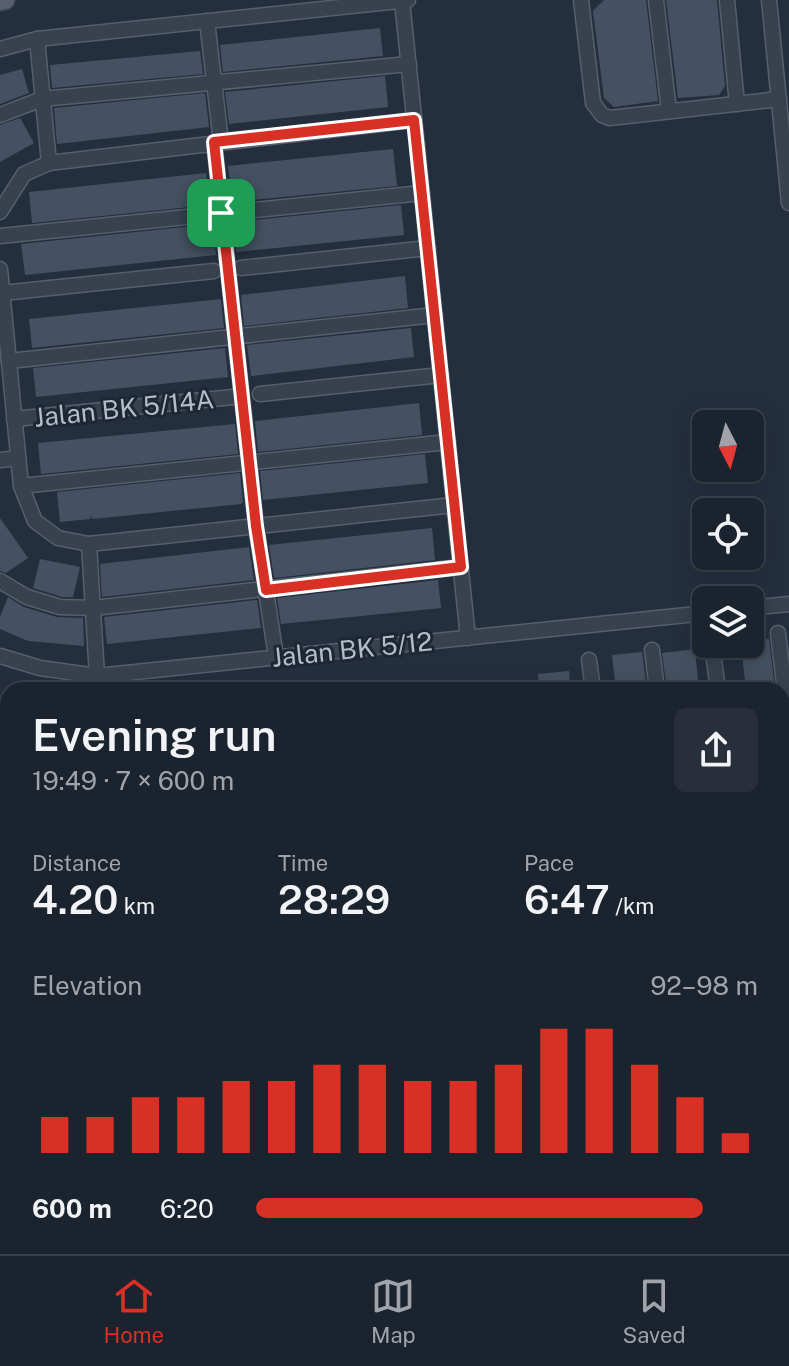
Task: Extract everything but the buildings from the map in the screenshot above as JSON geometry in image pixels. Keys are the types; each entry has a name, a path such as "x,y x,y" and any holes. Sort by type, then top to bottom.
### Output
{"street":[{"path":"0,49 37,39 411,0"},
{"path":"581,0 593,103 602,115 610,118 779,99"},
{"path":"656,0 669,111"},
{"path":"727,0 737,104"},
{"path":"769,0 789,203"},
{"path":"402,1 468,638"},
{"path":"207,21 214,83 221,213 256,526 276,657"},
{"path":"37,39 49,163"},
{"path":"0,115 42,99 409,64"},
{"path":"0,212 24,174 49,163 414,120"},
{"path":"0,236 422,193"},
{"path":"241,268 428,248"},
{"path":"0,269 21,486 35,521 58,538 89,544 454,505"},
{"path":"2,293 214,271"},
{"path":"9,361 435,315"},
{"path":"260,394 441,375"},
{"name":"Jalan BK 5/14A","path":"14,419 233,397"},
{"path":"21,486 448,442"},
{"path":"0,460 18,458"},
{"path":"89,544 97,676"},
{"path":"0,581 27,597 60,607 93,608 461,567"},
{"path":"764,607 789,604"},
{"name":"Jalan BK 5/12","path":"0,656 40,668 97,676 692,614"},
{"path":"778,633 784,682"},
{"path":"652,650 656,682"},
{"path":"714,658 717,682"},
{"path":"589,660 592,682"}],"route":[{"path":"414,120 461,567 266,590 221,213 214,142 414,120"}]}
